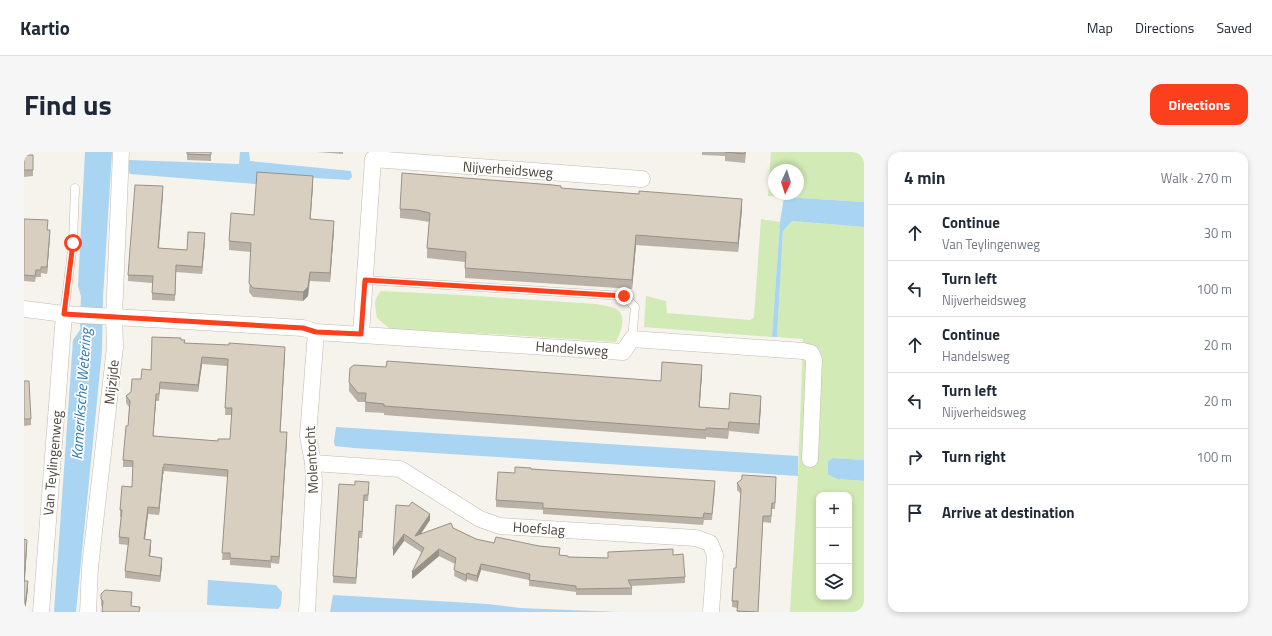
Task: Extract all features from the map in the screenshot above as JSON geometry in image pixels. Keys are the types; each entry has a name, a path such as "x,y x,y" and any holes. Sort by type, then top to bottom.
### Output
{"street":[{"name":"Mijzijde","path":"88,612 90,567 115,347 109,316 121,152"},
{"name":"Nijverheidsweg","path":"361,334 373,156 642,179"},
{"path":"24,309 71,314 303,328 316,332"},
{"name":"Van Teylingenweg","path":"41,612 71,314"},
{"name":"Handelsweg","path":"316,332 623,352 632,339"},
{"name":"Molentocht","path":"307,612 314,483 313,463 308,436 316,332"},
{"path":"632,339 795,350 811,353 814,360 814,377 810,459"},
{"name":"Hoefslag","path":"313,463 400,469 480,519 500,526 696,538 710,543 715,555 711,612"}],"lane":[{"name":"Van Teylingenweg","path":"71,314 76,188"},
{"path":"365,280 624,296 635,307 632,339"}],"green space":[{"path":"771,152 864,152 864,202 804,198 804,164 770,164"},
{"path":"761,219 780,222 772,337 644,327 646,296 666,301 667,313 750,320 754,317"},
{"path":"792,221 864,227 864,460 833,458 828,461 828,475 838,479 864,481 864,612 790,612 798,476 803,339 777,337 783,231"},
{"path":"381,291 596,304 615,308 619,311 622,324 616,342 390,329 377,318 375,307 378,294"}],"water":[{"name":"Kameriksche Wetering","path":"85,152 112,152 103,297 102,351 76,612 54,612 73,340 80,330 81,296 78,286"},
{"path":"240,152 249,152 250,161 351,171 352,177 349,180 280,176 257,184 130,174 129,172 129,160 239,164"},
{"path":"804,198 864,202 864,227 792,221 783,231 777,337 772,337 780,222 784,200 804,200"},
{"path":"336,427 798,456 798,476 335,446 334,442"},
{"path":"833,458 864,460 864,481 838,479 828,475 828,461"},
{"path":"208,580 276,585 282,592 281,605 278,609 207,605"},
{"path":"333,595 488,604 520,608 620,612 330,612"}],"building":[{"path":"24,152 26,152 26,155 33,155 33,170 24,170"},
{"path":"187,152 211,152 211,155 187,154"},
{"path":"725,152 745,152 745,154"},
{"path":"257,172 313,176 310,219 334,221 330,273 310,272 308,287 303,292 253,288 249,283 251,243 229,241 231,213 254,215"},
{"path":"402,173 553,185 561,186 561,188 639,194 639,191 742,199 738,243 636,235 632,280 465,268 466,252 427,248 430,213 417,210 400,209"},
{"path":"135,185 163,186 158,248 187,250 188,232 205,233 202,267 176,265 175,295 152,293 153,276 128,275"},
{"path":"24,219 48,220 47,230 50,230 47,267 41,267 41,270 36,270 35,276 24,275"},
{"path":"152,337 181,338 181,340 185,340 184,343 229,345 229,343 285,347 280,432 287,432 279,557 271,556 271,561 230,558 230,553 222,553 228,470 164,464 159,508 148,507 144,539 151,540 149,556 162,558 160,576 125,571 129,538 119,537 122,510 120,510 122,486 132,487 133,461 123,460 130,401 126,396 131,392 132,379 141,379 142,369 151,370","holes":["202,357 228,359 225,408 232,408 230,439 218,439 218,441 153,436 156,394 159,394 160,382 198,385"]},
{"path":"387,361 661,381 662,362 702,365 699,407 729,409 730,393 761,396 759,424 729,422 728,429 706,428 706,430 384,406 384,404 365,402 366,393 358,393 349,382 350,368 354,365 386,367"},
{"path":"24,381 29,381 31,419 24,419"},
{"path":"515,467 715,481 712,514 704,513 703,518 543,508 543,503 496,500 498,472 515,473"},
{"path":"742,475 776,477 775,503 772,503 771,516 763,516 758,612 737,611 738,601 732,601 734,568 736,568 741,489 737,483 742,479"},
{"path":"355,481 369,482 368,495 364,495 362,532 359,531 356,578 333,576 339,484 355,485"},
{"path":"412,502 430,514 415,536 451,523 453,528 476,539 494,543 496,537 539,546 560,548 559,555 568,557 608,558 608,552 673,549 673,555 683,554 685,577 628,580 632,588 576,589 576,586 529,580 530,574 481,564 477,576 467,573 466,575 454,570 456,558 439,549 412,572 424,548 404,534 393,549 396,505 409,506"},
{"path":"24,539 27,540 24,581"},
{"path":"24,581 28,581 25,606 24,606"},
{"path":"105,590 132,592 131,606 140,607 139,612 102,612 103,601 101,599 101,594"}],"route":[{"path":"73,243 64,314 104,315 303,328 316,332 361,334 365,280 624,296"}]}
